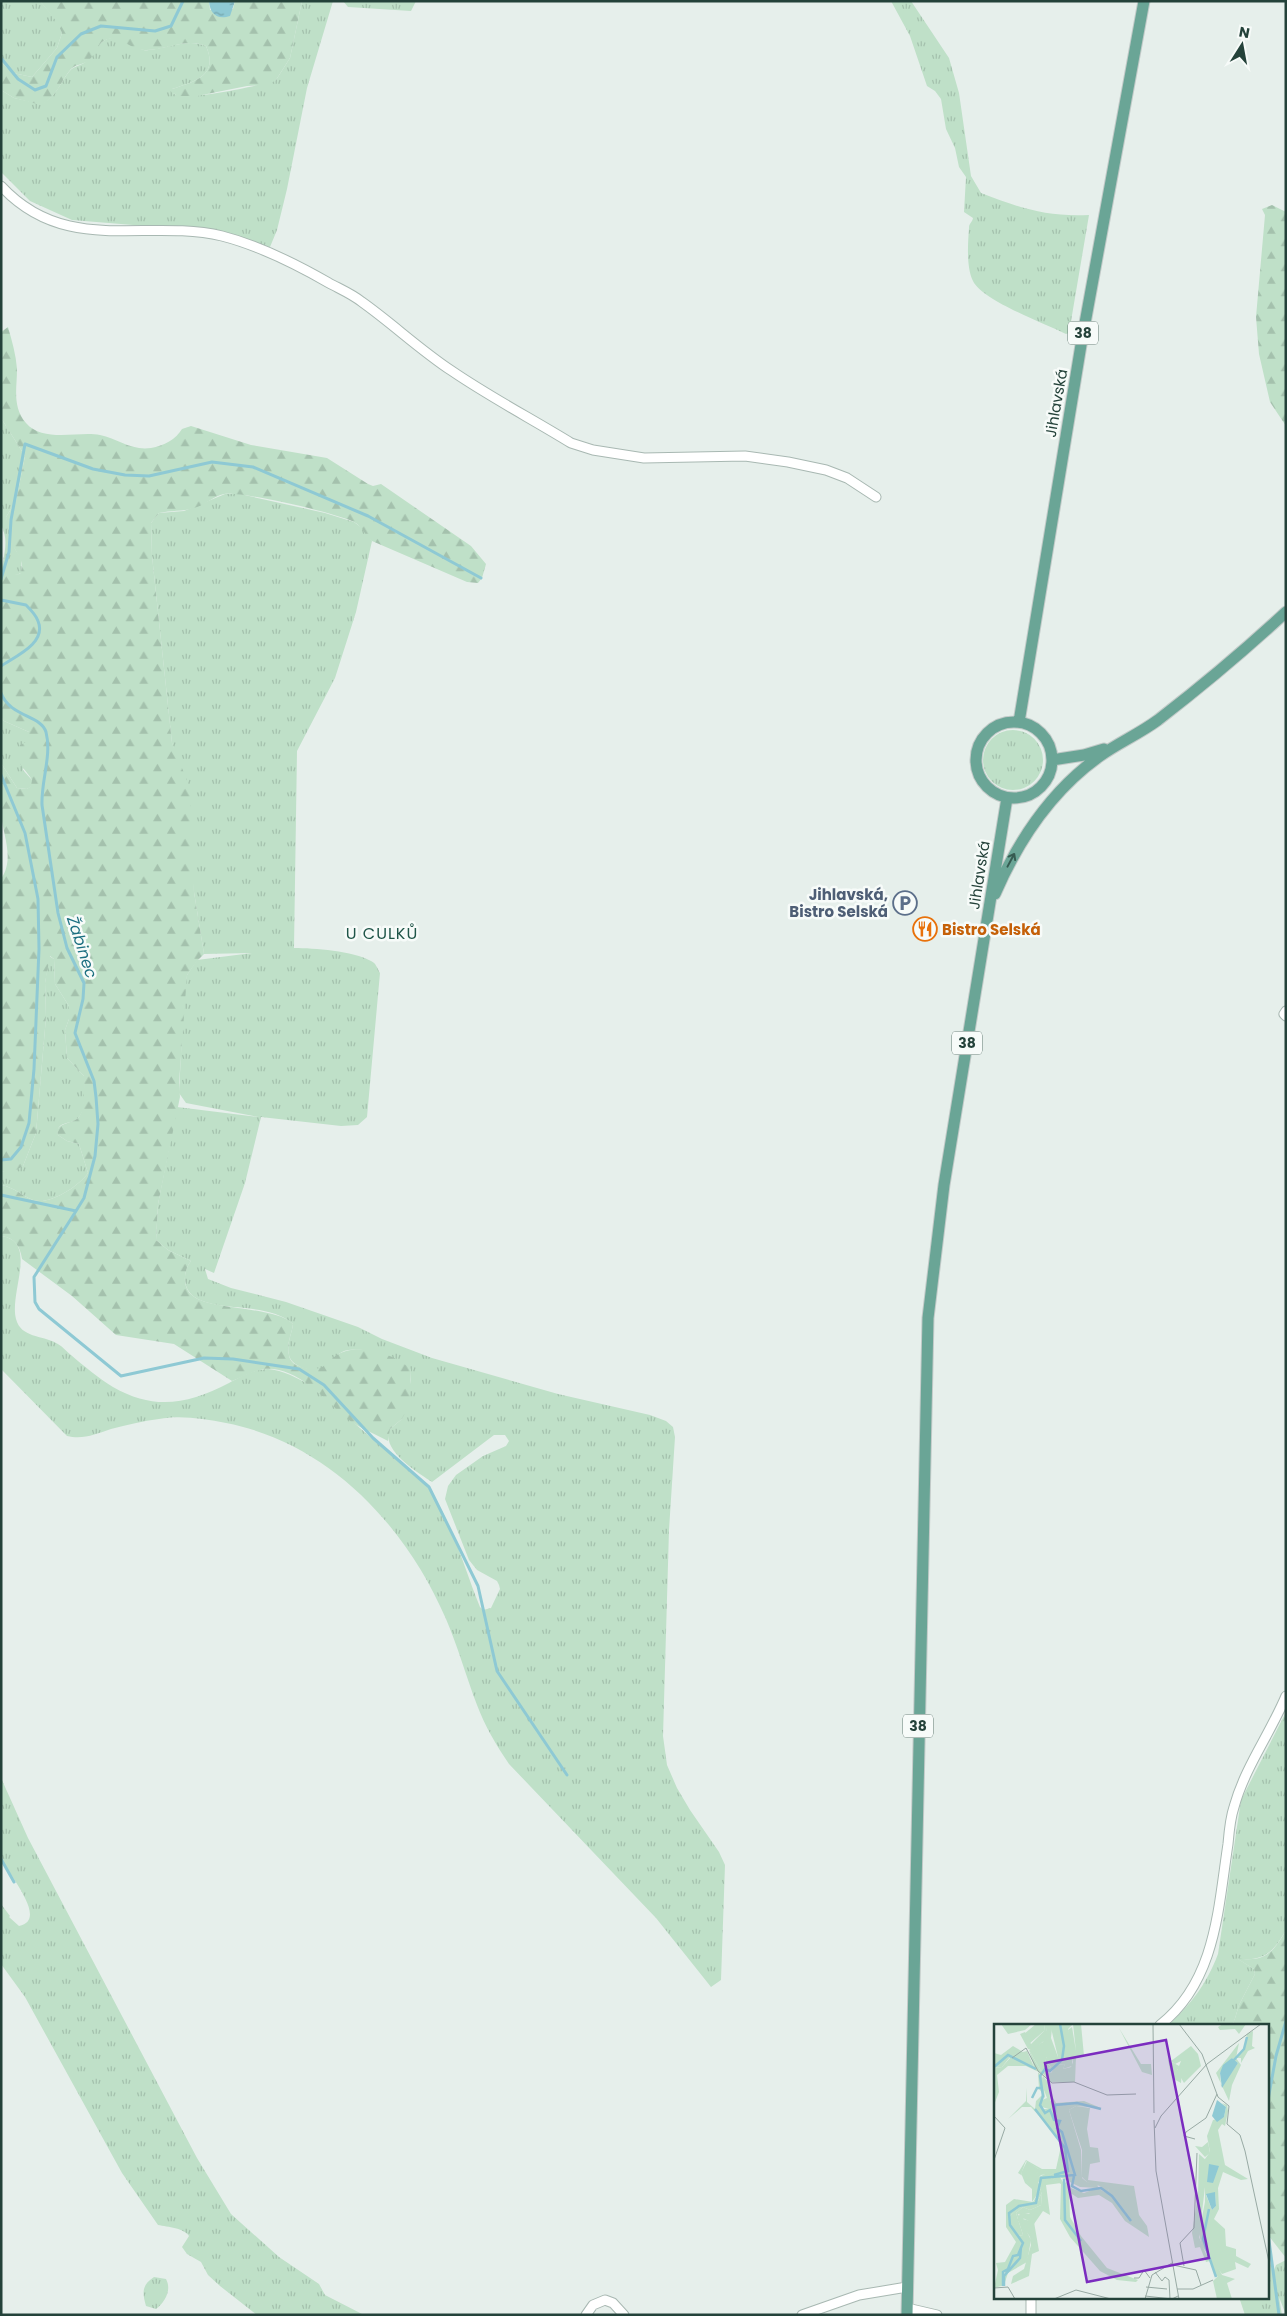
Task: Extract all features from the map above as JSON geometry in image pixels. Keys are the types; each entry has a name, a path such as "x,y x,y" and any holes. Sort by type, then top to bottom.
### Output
{"main road":[{"name":"Jihlavská","path":"1020,722 1079,355 1144,1"},
{"path":"987,922 993,898 1010,862 1042,813 1079,773 1122,742 1156,722 1210,680 1286,612"},
{"path":"1006,722 1020,722 1032,726 1043,735 1050,747 1052,760 1049,774 1041,787 1022,797 1007,798 994,793 980,779 976,766 976,753 980,741 994,727 1006,722"},
{"path":"1052,760 1084,755 1122,742"},
{"name":"Jihlavská","path":"907,2287 926,1369 930,1285 947,1165 1007,798"},
{"name":"38","path":"907,2287 907,2311"}],"street":[{"path":"1,186 35,214 76,228 121,232 222,236 266,250 296,264 361,301 412,343 453,372 572,442 593,450 644,458 746,456 788,462 826,470 848,478 876,497"},
{"path":"1286,1011 1284,1014 1286,1016"},
{"path":"1161,2024 1189,1996 1207,1958 1217,1911 1233,1810 1250,1765 1276,1719 1286,1696"},
{"path":"802,2315 859,2295 907,2287"},
{"path":"1030,2298 1030,2315"},
{"path":"586,2315 594,2305 605,2300 613,2303 624,2315"},
{"path":"907,2311 937,2315"}],"green space":[{"path":"1,1 40,1 58,22 62,33 57,48 32,77 13,73 1,62"},
{"path":"40,1 209,1 210,10 233,9 235,1 302,1 290,58 276,80 268,85 247,86 197,96 178,96 171,92 172,89 196,80 207,71 209,56 206,46 191,43 144,50 113,38 102,42 88,61 71,69 55,94 41,105 14,98 1,90 1,62 13,73 32,77 57,48 62,33 57,22"},
{"path":"302,1 333,1 307,88 287,189 277,230 270,247 266,248 194,230 72,220 30,201 1,172 1,90 14,98 41,104 54,94 73,68 84,63 102,42 111,38 121,39 144,50 185,43 206,46 209,56 207,71 196,80 172,89 174,94 193,96 267,83 276,80 290,58"},
{"path":"343,1 416,1 411,11 348,7"},
{"path":"891,1 911,1 949,58 959,93 971,176 981,193 1008,203 1046,213 1089,215 1069,333 1066,334 1030,318 988,296 973,281 969,269 968,248 969,226 973,218 964,212 966,177 959,167 955,148 946,129 941,99 935,91 927,86 910,36"},
{"path":"1272,205 1286,212 1286,426 1270,402 1259,354 1256,317 1265,215 1262,209"},
{"path":"8,327 17,369 17,404 22,417 33,429 51,435 100,435 138,448 151,448 165,444 173,439 182,429 191,426 251,445 327,458 368,484 373,486 381,484 471,546 486,564 482,578 478,583 467,582 372,541 360,526 344,518 310,508 234,494 220,495 192,509 159,513 151,523 152,556 172,743 190,788 194,892 204,954 187,975 179,1083 180,1097 158,1204 156,1240 168,1250 191,1261 186,1270 185,1284 189,1293 193,1296 212,1304 265,1312 288,1320 293,1324 288,1351 290,1360 293,1363 302,1367 317,1369 323,1367 339,1353 363,1349 380,1352 397,1359 411,1369 410,1398 407,1409 402,1419 390,1429 388,1441 352,1422 307,1384 286,1372 264,1369 232,1381 174,1344 116,1335 72,1296 22,1259 16,1243 1,1236 1,1185 33,1200 40,1201 63,1194 78,1184 88,1173 79,1144 67,1141 58,1135 57,1130 80,1115 84,1098 84,1076 67,1058 65,1030 69,1019 69,1006 55,984 54,959 50,956 45,983 46,1017 36,1133 23,1166 16,1170 1,1172 1,879 5,871 8,855 1,814 1,763 17,788 27,789 31,786 32,780 21,765 18,757 20,745 28,741 29,732 4,721 1,717 1,579 6,575 20,574 22,570 20,558 10,538 6,517 16,501 25,456 1,418 1,332"},
{"path":"1,418 25,456 16,501 6,517 15,549 21,558 22,573 1,579 5,538 1,525"},
{"path":"225,494 240,494 325,513 354,522 362,528 372,541 356,612 335,678 297,751 294,948 344,952 373,962 380,973 367,1117 358,1125 341,1126 261,1117 245,1183 214,1273 205,1269 208,1279 231,1288 286,1302 358,1327 382,1339 432,1358 558,1394 650,1415 666,1421 673,1427 675,1437 669,1530 663,1736 667,1765 677,1788 719,1852 725,1865 721,1980 711,1987 656,1918 509,1764 480,1713 446,1619 429,1585 409,1552 386,1521 360,1494 330,1469 298,1449 263,1433 226,1423 176,1417 147,1421 84,1437 67,1436 1,1369 1,1236 12,1240 18,1247 21,1257 15,1308 16,1319 22,1330 58,1344 91,1372 128,1395 157,1402 185,1400 199,1396 247,1374 263,1369 284,1373 310,1385 425,1484 450,1527 480,1607 483,1610 491,1608 500,1589 497,1581 477,1570 469,1560 445,1499 448,1486 456,1475 483,1456 506,1446 509,1441 505,1435 494,1435 432,1482 402,1460 390,1445 388,1437 390,1429 402,1419 411,1380 411,1370 388,1356 358,1350 342,1352 327,1366 317,1370 297,1365 290,1359 288,1351 293,1324 270,1312 214,1304 193,1296 185,1284 186,1269 191,1261 168,1250 156,1240 158,1204 177,1107 259,1117 186,1103 179,1093 184,994 187,975 197,960 252,953 204,954 194,892 179,766 172,743 152,556 151,523 159,513 184,511"},
{"path":"1,717 4,721 29,732 30,736 23,770 32,780 32,786 27,789 17,788 1,763"},
{"path":"1013,730 1030,735 1038,743 1043,760 1038,777 1030,785 1013,790 996,785 988,777 983,760 988,743 996,735"},
{"path":"49,956 54,959 55,984 69,1006 69,1019 65,1030 67,1058 84,1076 84,1099 80,1116 74,1121 61,1125 58,1135 67,1141 79,1144 88,1173 78,1184 63,1194 40,1201 33,1200 1,1185 1,1172 23,1166 36,1133 46,1017 45,983"},
{"path":"1286,1712 1286,1930 1277,1945 1267,1954 1255,1959 1238,1959 1254,1969 1255,1974 1239,2005 1233,2024 1170,2024 1198,1992 1209,1975 1218,1954 1241,1800"},
{"path":"1,1778 28,1838 197,2158 231,2214 279,2257 319,2284 325,2295 364,2315 257,2315 208,2275 201,2262 187,2254 182,2247 189,2236 187,2233 175,2228 158,2225 122,2173 25,1997 1,1964 1,1904 9,1917 19,1926 27,1922 30,1914 28,1904 1,1855"},
{"path":"1286,1930 1286,2258 1270,2238 1270,2024 1233,2024 1239,2005 1255,1974 1254,1969 1236,1958 1260,1958 1272,1951"},
{"path":"1286,2260 1286,2315 1279,2297 1282,2315 1245,2315 1239,2298 1270,2298 1270,2262 1273,2273 1276,2265"},
{"path":"154,2277 166,2279 168,2283 165,2299 156,2309 146,2306 144,2297 145,2286"}],"water":[{"path":"209,1 235,1 230,16 221,17 213,13"}],"waterway":[{"name":"Žabinec","path":"1,58 18,79 35,90 46,86 57,57 81,34 101,26 155,31 171,26 183,1"},
{"path":"1,579 9,552 11,520 25,444 93,469 125,475 149,476 212,462 253,467 368,516 481,578"},
{"name":"Žabinec","path":"1,600 26,605 36,617 40,629 38,636 29,648 1,666"},
{"name":"Žabinec","path":"1,693 11,707 38,722 46,732 48,750 42,805 58,913 67,948 84,983 83,999 75,1033 94,1081 98,1124 95,1156 84,1198 76,1211 1,1195"},
{"path":"1,775 25,833 38,899 39,949 34,1069 29,1123 21,1147 11,1159 1,1160"},
{"path":"76,1211 34,1277 35,1302 39,1309 121,1376 204,1358 233,1359 299,1369 324,1385 373,1438 429,1487 478,1586 497,1671 567,1775"},
{"path":"1,1859 14,1882"},
{"path":"1270,2089 1276,2056 1286,2021"},
{"path":"1270,2248 1279,2315"}],"place":[{"name":"Jihlavská, Bistro Selská","path":"905,903"},
{"name":"Bistro Selská","path":"925,929"}],"district":[{"name":"U CULKŮ","path":"382,933"}]}
